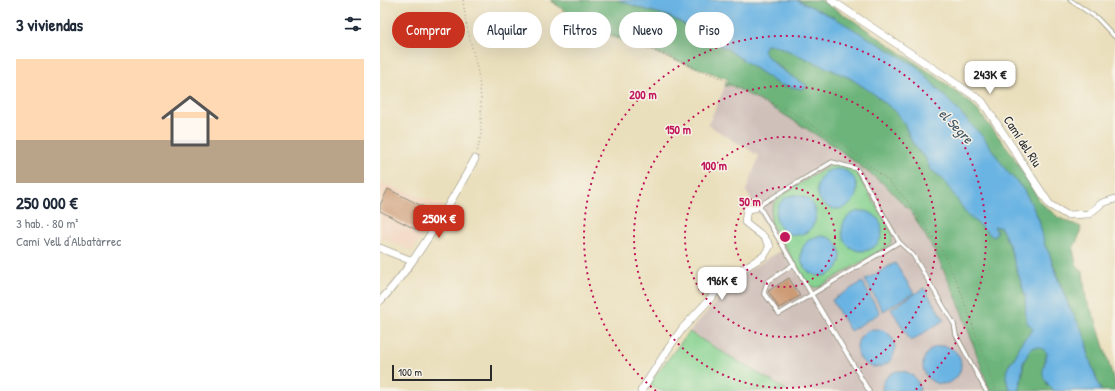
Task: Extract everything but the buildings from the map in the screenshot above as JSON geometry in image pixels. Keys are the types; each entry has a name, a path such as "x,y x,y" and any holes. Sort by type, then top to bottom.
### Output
{"street":[{"name":"Camí del Riu","path":"831,0 982,101 1050,205 1067,215 1089,214 1102,203 1115,199"},
{"path":"380,301 390,291 412,261 449,204 475,159"},
{"path":"641,391 682,330 732,275 764,256 770,246 764,237 745,222 747,209 757,207"},
{"path":"380,248 412,261"}],"lane":[{"path":"1070,0 1098,18 1115,37"},
{"path":"869,391 794,264 757,207 832,162 857,169 899,242 913,255 954,324 956,335 986,391"},
{"path":"794,264 767,282 764,293 779,314 899,242"}],"path":[{"path":"463,0 466,24 478,72 481,97 481,134 475,159"},
{"path":"552,0 580,20 720,78 794,113 844,145 889,181 916,211 941,249 959,288 996,391"}],"shaded area":[{"path":"731,85 780,112 838,148 886,186 912,213 935,252 957,299 990,391 788,391 689,332 738,277 780,251 746,191 759,156 708,125 725,86"},
{"path":"380,182 444,206 412,251 380,237"}],"green space":[{"path":"550,0 618,0 654,12 619,12 619,39 611,36 611,12 567,12"},
{"path":"797,0 821,0 938,78 973,105 1010,151 1041,203 1059,218 1081,227 1073,249 1076,264 1083,273 1086,299 1096,321 1115,383 1115,391 1101,391 1089,358 1083,332 1070,309 1045,246 1039,220 1023,189 1006,170 833,17"},
{"path":"677,20 685,25 685,48 725,48 775,82 781,85 801,89 791,76 766,56 763,50 766,45 774,45 850,78 885,102 900,117 912,142 925,157 930,169 942,178 976,221 986,231 994,226 1001,228 1010,247 1025,295 1029,325 1033,329 1021,343 1017,354 1009,364 1010,389 1013,391 990,391 957,299 935,252 912,213 886,186 837,148 780,112 731,85 725,86 728,79 643,48 677,48"},
{"path":"837,164 852,168 856,172 890,229 892,238 888,246 821,286 814,287 807,283 772,225 771,212 774,204 784,194 831,165"},
{"path":"689,332 788,391 660,391 648,385"},
{"path":"1037,346 1043,348 1047,353 1044,366 1047,384 1054,391 1016,391 1020,388 1025,359 1031,348"}],"water":[{"name":"el Segre","path":"618,0 797,0 833,17 916,66 984,138 1006,170 1023,189 1039,220 1045,246 1070,309 1083,332 1089,358 1101,391 1054,391 1046,381 1043,373 1047,353 1042,348 1038,347 1031,348 1023,363 1020,389 1014,391 1010,389 1006,376 1007,369 1017,353 1022,341 1033,329 1026,320 1025,295 1010,247 1001,228 994,226 997,232 993,237 967,214 942,178 930,169 925,157 912,142 904,123 895,111 874,94 850,78 782,48 774,45 766,45 763,50 772,61 787,74 807,86 802,89 781,85 775,82 725,48 734,48 734,12 685,12 685,25 677,20 677,12 654,12"},
{"path":"841,169 848,172 854,178 857,189 856,197 848,206 841,209 833,209 826,206 818,197 817,185 820,178 829,170"},
{"path":"800,195 807,198 813,204 816,215 815,223 807,232 800,235 792,235 785,232 777,223 776,211 779,204 788,196"},
{"path":"866,211 873,214 879,220 882,231 881,239 873,248 866,251 858,251 851,248 843,239 842,227 845,220 854,212"},
{"path":"825,236 832,239 838,245 841,256 840,264 832,273 825,276 817,276 810,273 802,264 801,252 804,245 813,237"},
{"path":"895,263 914,293 883,311 865,280"},
{"path":"862,282 880,313 850,331 832,300"},
{"path":"924,288 944,320 911,341 891,309"},
{"path":"876,329 886,332 892,338 895,348 892,358 886,364 876,367 866,364 860,358 857,348 860,338 866,332"},
{"path":"942,346 952,349 958,355 961,365 958,375 952,381 942,384 932,381 926,375 923,365 926,355 932,349"},
{"path":"897,371 910,373 918,382 920,391 882,391 886,378 890,374"}]}
